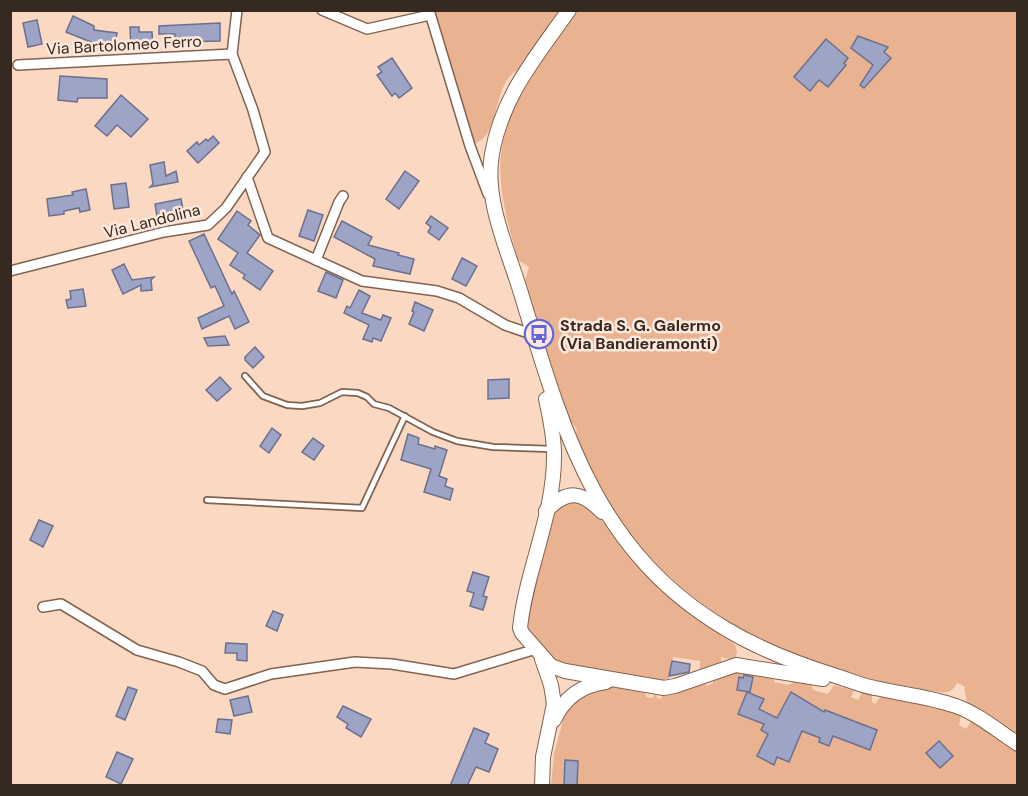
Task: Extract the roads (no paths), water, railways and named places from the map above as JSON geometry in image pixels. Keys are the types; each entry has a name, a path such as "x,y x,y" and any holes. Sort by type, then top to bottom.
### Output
{"main road":[{"path":"570,10 525,73 505,108 497,129 491,157 490,181 497,216 555,405 589,480 614,525"},
{"path":"535,338 553,444 551,487 520,628 538,652 556,669 664,688 684,684 736,665 872,688 954,705 977,716 1017,744"},
{"path":"546,511 566,496 581,496 595,504 636,554 667,585 727,630 789,661 872,688"},
{"path":"727,630 743,648 743,654 736,665"},
{"path":"538,652 551,685 554,704 543,757 542,786"},
{"path":"549,734 558,712 573,695 582,688 614,681"}],"street":[{"name":"Via Landolina","path":"10,271 164,232 208,225 225,208 265,152 253,110 232,54 237,10"},
{"path":"322,10 367,29 429,13 470,146 497,216"},
{"name":"Via Bartolomeo Ferro","path":"18,65 232,54"},
{"path":"247,177 268,238 362,281 437,291 459,298 505,325 535,338"},
{"path":"316,260 343,196"},
{"path":"43,607 61,604 137,650 202,671 214,685 225,690 271,674 355,662 392,664 454,675 474,667 538,652"}],"lane":[{"path":"245,376 263,396 287,405 302,406 320,403 347,391 358,393 374,404 389,408 426,428 458,441 493,447 535,447 553,444 568,436"},
{"path":"207,500 362,508 405,416"},
{"path":"535,447 553,444"}],"place":[{"name":"Strada S. G. Galermo (Via Bandieramonti)","path":"539,334"}]}
